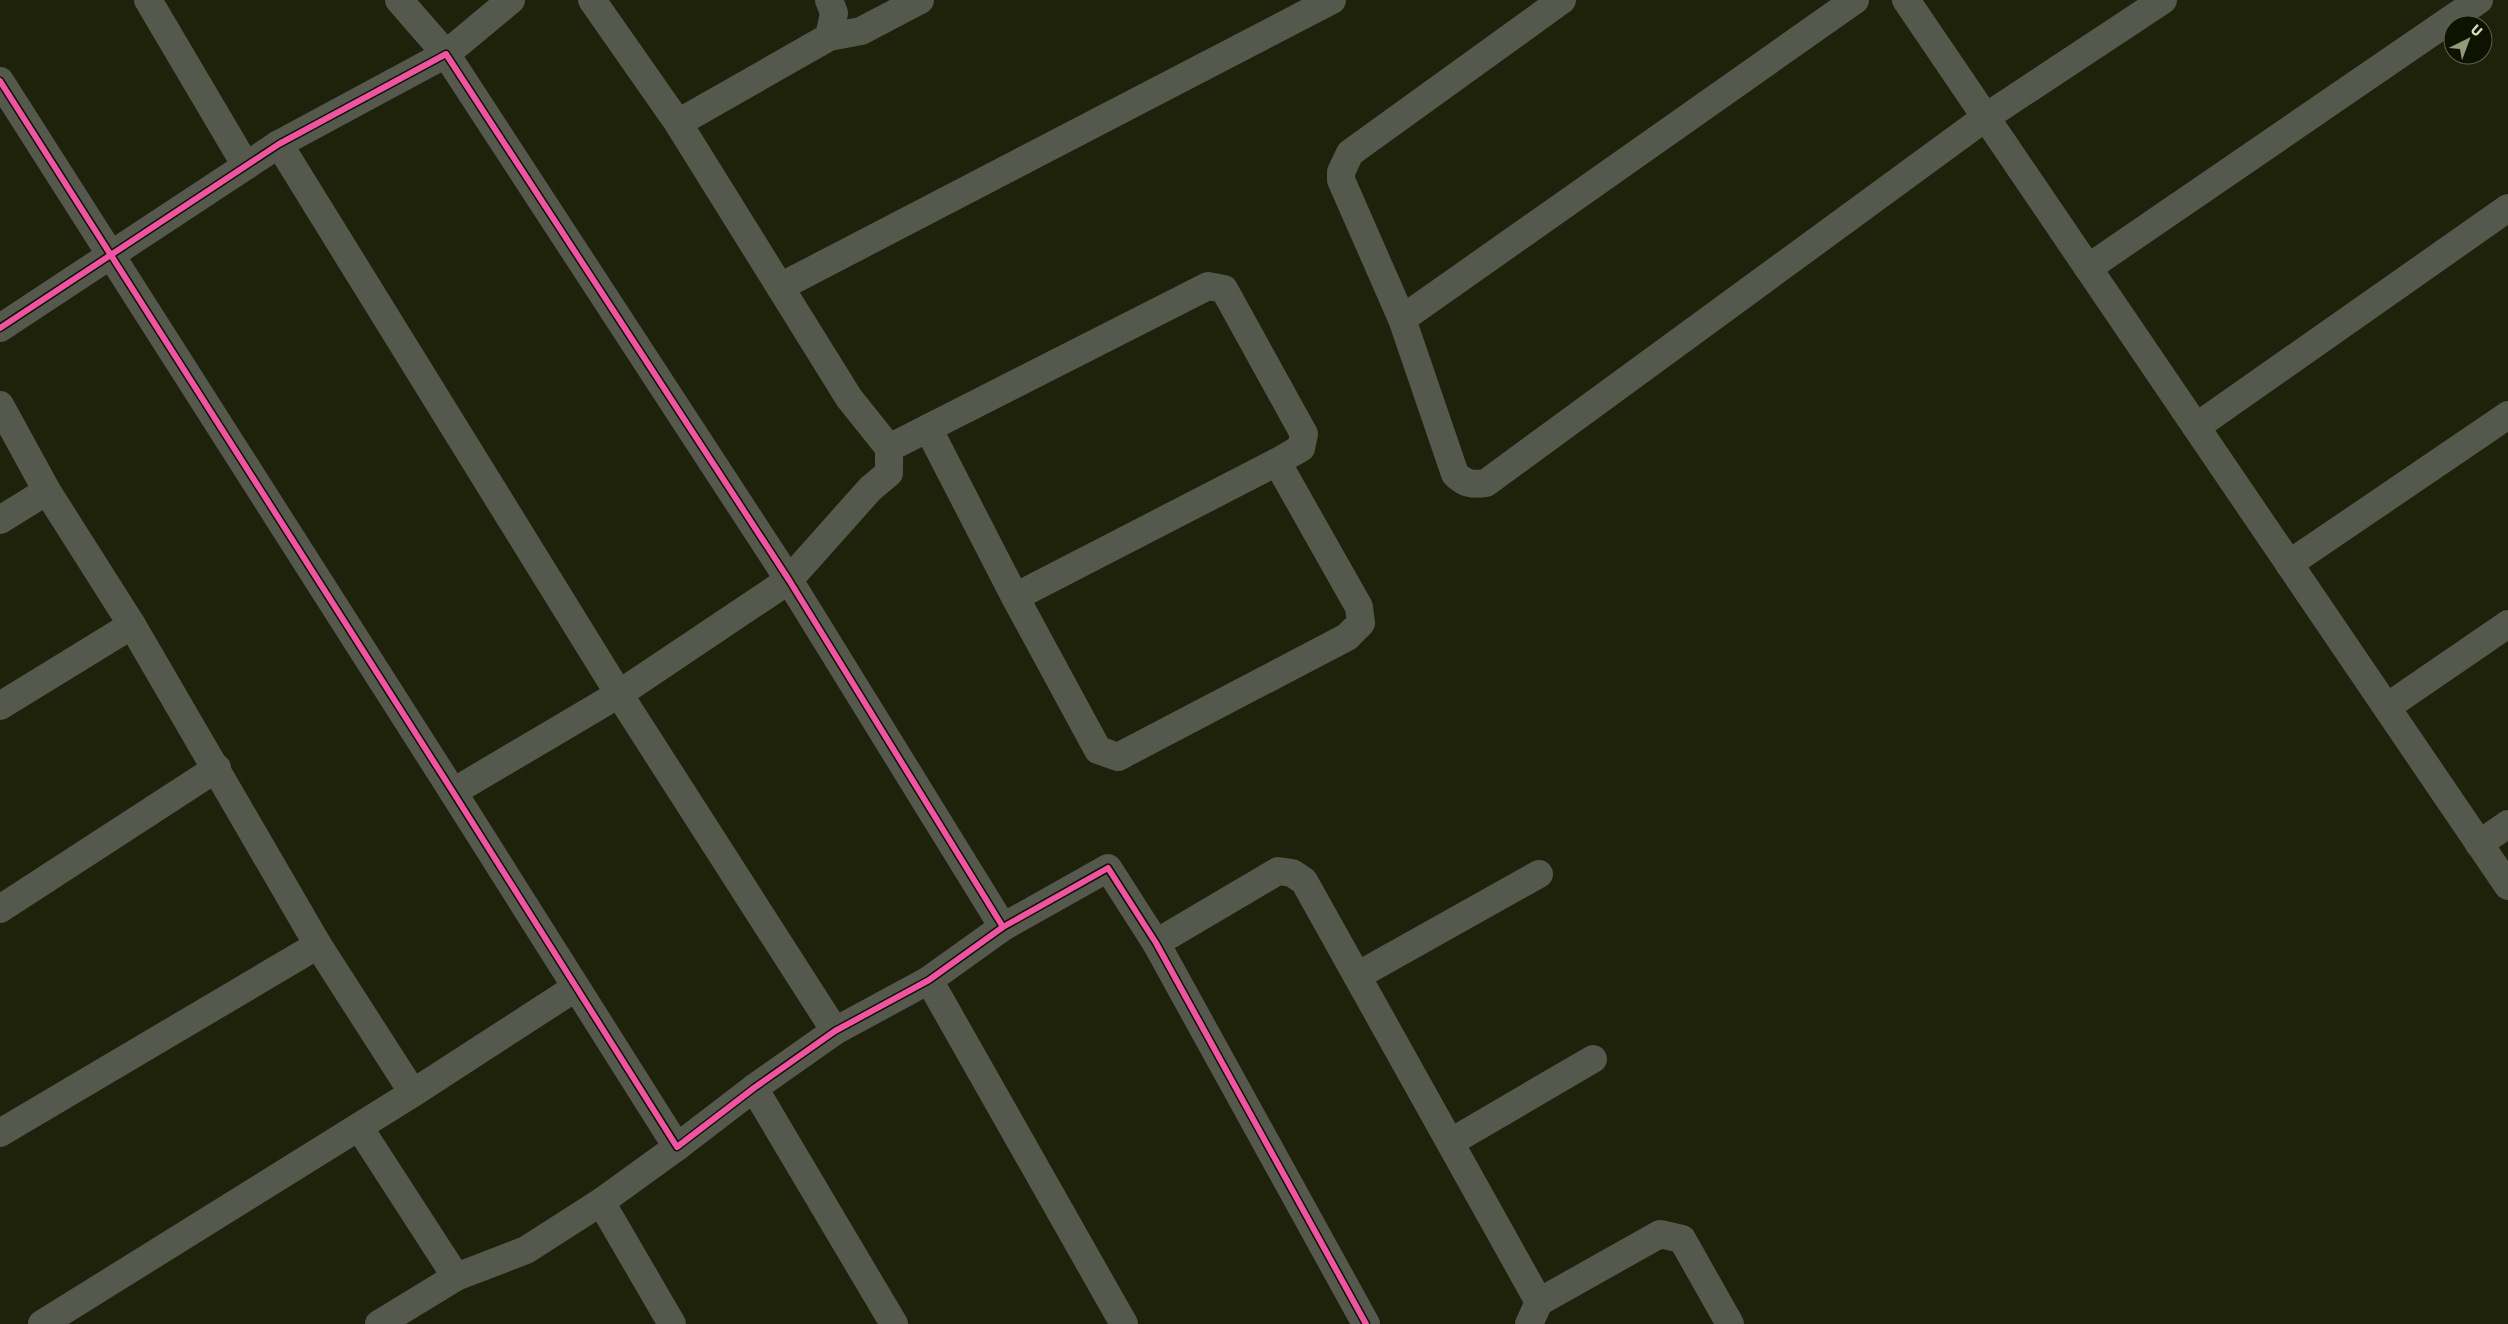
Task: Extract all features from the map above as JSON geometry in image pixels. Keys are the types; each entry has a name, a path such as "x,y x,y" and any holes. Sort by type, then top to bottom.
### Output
{"street":[{"path":"148,0 246,166"},
{"path":"399,0 446,54 789,580 1003,927"},
{"path":"0,328 280,144 446,54 511,0"},
{"path":"453,792 619,694 789,580 870,489 889,473 888,448 848,398 678,123 592,0"},
{"path":"830,0 834,13 830,37"},
{"path":"678,123 830,37 861,31 920,0"},
{"path":"780,287 1332,0"},
{"path":"1562,0 1350,153 1344,164 1341,180 1402,320 1455,474 1462,482 1474,485 1486,483 1986,118 2163,0"},
{"path":"1402,320 1855,0"},
{"path":"1906,0 2508,886"},
{"path":"2088,268 2479,0"},
{"path":"0,81 677,1147"},
{"path":"280,144 619,694 835,1031"},
{"path":"2196,427 2508,208"},
{"path":"888,448 1208,286 1224,289 1304,434 1301,448 1015,597"},
{"path":"0,405 47,491 132,625 217,768 318,945 413,1093"},
{"path":"2289,564 2508,415"},
{"path":"928,428 1015,597 1098,750 1118,757 1347,636 1361,623 1359,607 1277,462"},
{"path":"0,520 47,491"},
{"path":"2387,707 2508,624"},
{"path":"0,706 132,625"},
{"path":"0,908 217,768"},
{"path":"2480,844 2508,824"},
{"path":"379,1324 456,1277 526,1250 601,1202 754,1088 835,1031 929,980 1003,927 1108,868 1156,943 1366,1324"},
{"path":"1156,943 1278,871 1292,874 1304,881 1451,1142 1534,1313 1660,1234 1682,1239 1730,1324"},
{"path":"1358,976 1540,874"},
{"path":"0,1133 318,945"},
{"path":"929,980 1124,1324"},
{"path":"42,1324 413,1093 575,988"},
{"path":"1451,1142 1594,1059"},
{"path":"754,1088 894,1324"},
{"path":"359,1126 456,1277"},
{"path":"601,1202 672,1324"}],"cycle path":[{"path":"0,328 279,144 446,54 789,580 1003,927"},
{"path":"0,81 677,1147 754,1088 835,1031 929,980 1003,927 1108,868 1156,943 1366,1324"}]}
